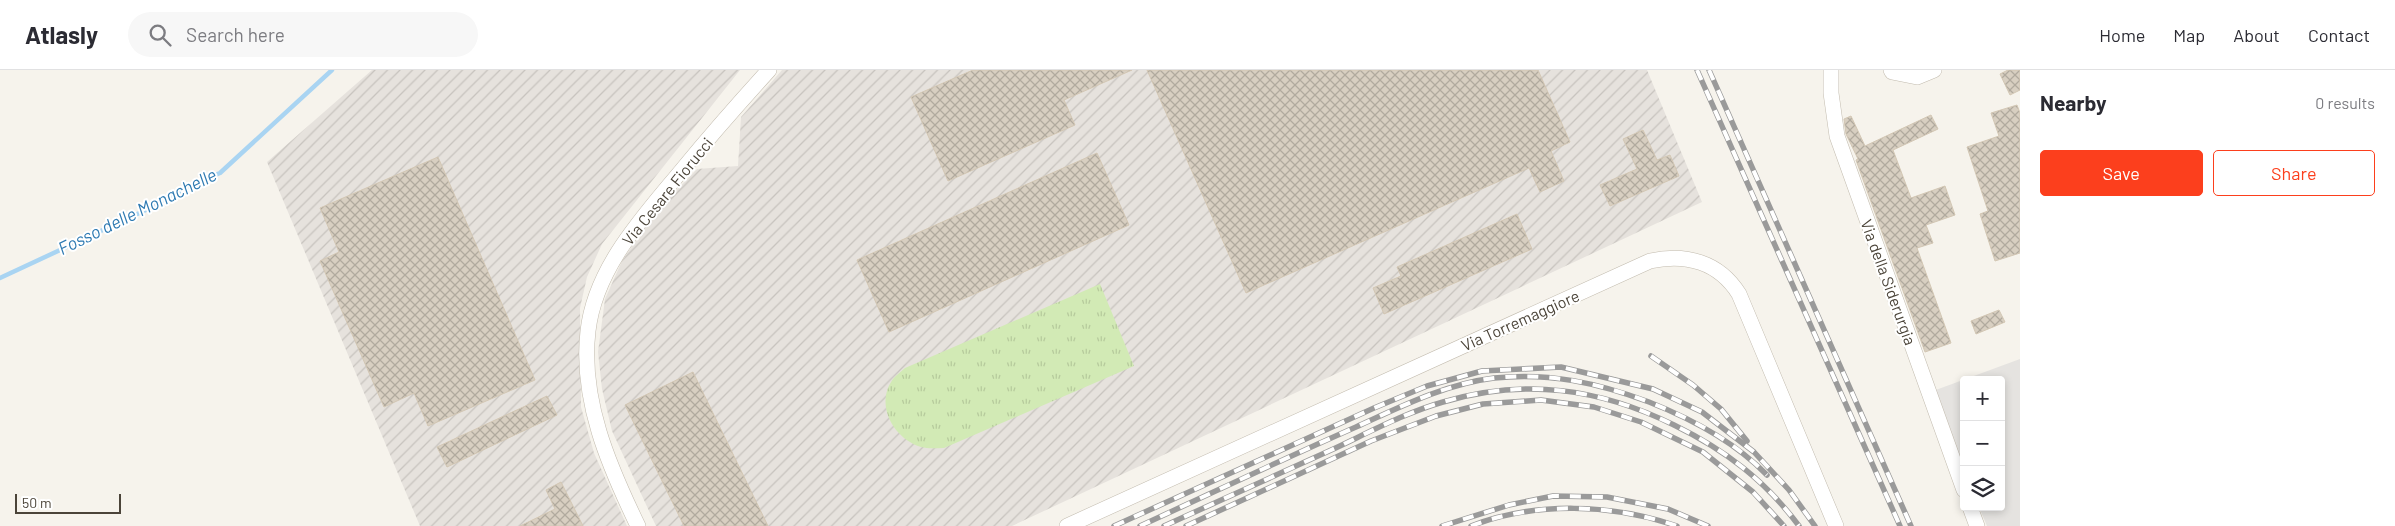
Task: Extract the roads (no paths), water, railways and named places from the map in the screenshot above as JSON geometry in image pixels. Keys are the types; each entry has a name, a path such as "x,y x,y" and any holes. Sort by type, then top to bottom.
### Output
{"street":[{"name":"Via Cesare Fiorucci","path":"638,526 605,452 591,396 587,348 592,311 598,292 619,250 650,209 768,70"},
{"name":"Via della Siderurgia","path":"1830,70 1837,136 1960,479"},
{"path":"1891,70 1917,78 1934,70"},
{"name":"Via Torremaggiore","path":"1067,526 1650,260 1674,258 1707,264 1728,280 1739,294 1836,526"},
{"path":"1971,511 1977,526"}],"waterway":[{"name":"Fosso delle Monachelle","path":"0,278 148,209 191,185 220,173 332,70"}],"railway":[{"path":"1697,70 1900,526"},
{"path":"1709,70 1911,526"},
{"path":"1651,356 1693,385 1721,409 1747,441"},
{"path":"1114,526 1374,408 1427,386 1482,371 1561,367 1653,389 1702,412 1754,452 1789,490 1815,526"},
{"path":"1140,526 1406,404 1458,385 1494,378 1554,378 1592,384 1630,395 1681,416 1712,432 1741,452 1767,475"},
{"path":"1164,526 1414,412 1443,402 1473,395 1503,390 1532,389 1589,395 1618,402 1674,425 1727,456 1758,480 1786,509 1799,526"},
{"path":"1186,526 1371,441 1436,416 1483,404 1541,400 1594,407 1641,422 1703,452 1753,492 1784,526"},
{"path":"1442,526 1509,505 1553,496 1607,497 1668,509 1708,526"},
{"path":"1471,526 1521,512 1574,508 1627,513 1677,526"}]}
